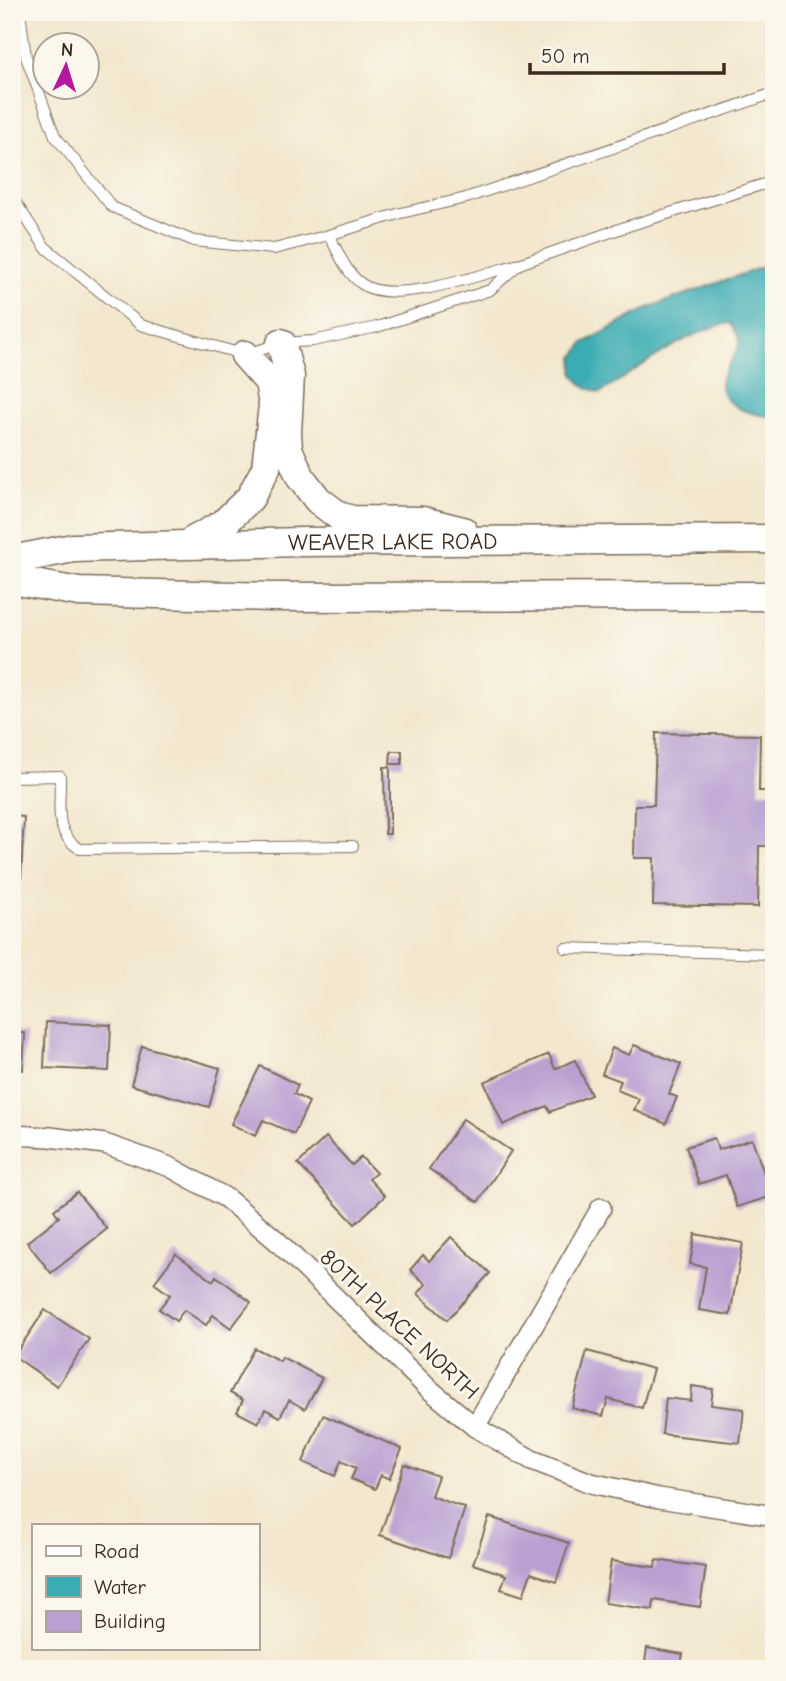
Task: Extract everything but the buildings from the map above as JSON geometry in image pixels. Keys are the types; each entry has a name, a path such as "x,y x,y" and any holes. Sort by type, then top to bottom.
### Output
{"main road":[{"path":"281,343 290,376 288,449 301,478 318,500 339,516 352,520 423,521 503,541"},
{"path":"186,545 223,524 250,498 265,468 273,405 269,382 245,355"},
{"name":"WEAVER LAKE ROAD","path":"12,560 73,548 300,542 774,539"},
{"path":"12,580 79,592 273,597 774,596"}],"street":[{"name":"80TH PLACE NORTH","path":"12,1135 105,1144 170,1167 226,1198 276,1240 428,1388 475,1427 532,1460 592,1483 659,1498 774,1516"},
{"path":"475,1427 601,1208"}],"lane":[{"path":"20,12 26,57 55,136 113,207 194,241 274,249 329,235 466,198 774,93"},
{"path":"329,235 343,265 363,285 388,293 417,290 519,264 628,226 774,181"},
{"path":"12,197 45,247 141,326 245,355 281,343 313,341 377,327 490,290 519,264"},
{"path":"12,777 60,776 61,830 67,841 80,849 353,846"},
{"path":"565,948 774,954"}],"water":[{"path":"774,263 774,416 738,408 724,396 722,378 739,343 730,323 698,333 681,342 600,393 583,386 573,373 574,357 584,343 650,307"}]}
